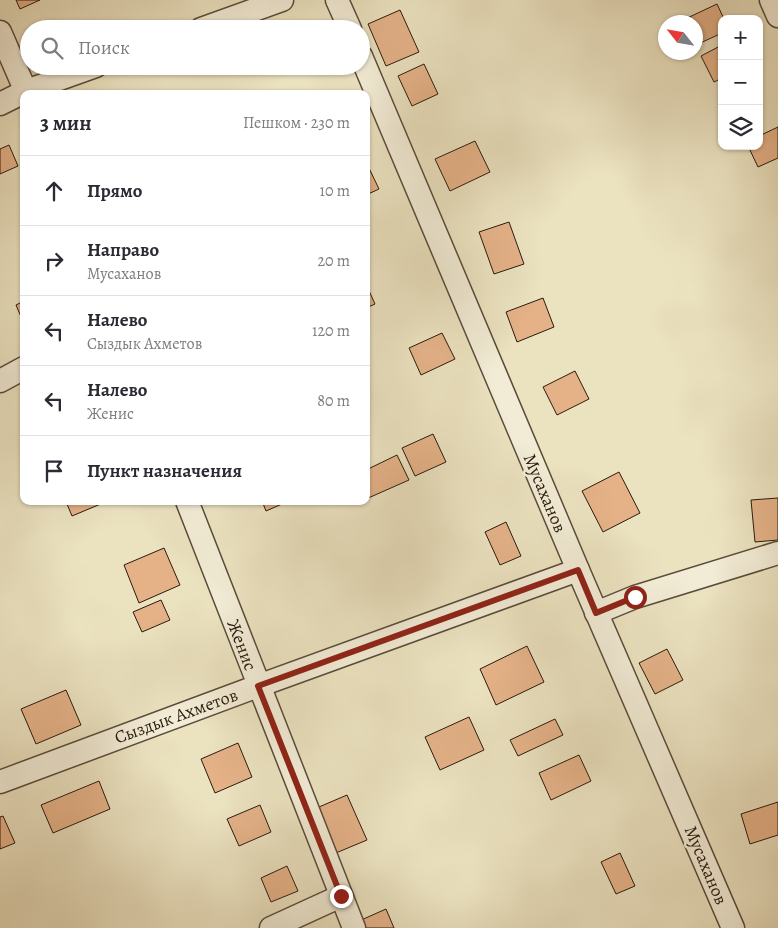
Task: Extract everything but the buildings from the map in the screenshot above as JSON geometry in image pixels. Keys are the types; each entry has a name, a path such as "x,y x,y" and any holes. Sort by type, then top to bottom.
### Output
{"street":[{"path":"227,20 282,0"},
{"path":"338,0 346,20"},
{"path":"771,0 778,16"},
{"path":"0,32 26,90"},
{"path":"32,90 72,75"},
{"name":"Мусаханов","path":"369,75 596,613 733,928"},
{"path":"0,104 20,95"},
{"path":"0,381 20,370"},
{"name":"Женис","path":"188,505 354,928"},
{"path":"596,613 635,597 778,553"},
{"name":"Сыздык Ахметов","path":"0,782 578,570"},
{"path":"271,928 341,896"}],"route":[{"path":"341,896 258,686 578,570 596,613 635,597"}]}
